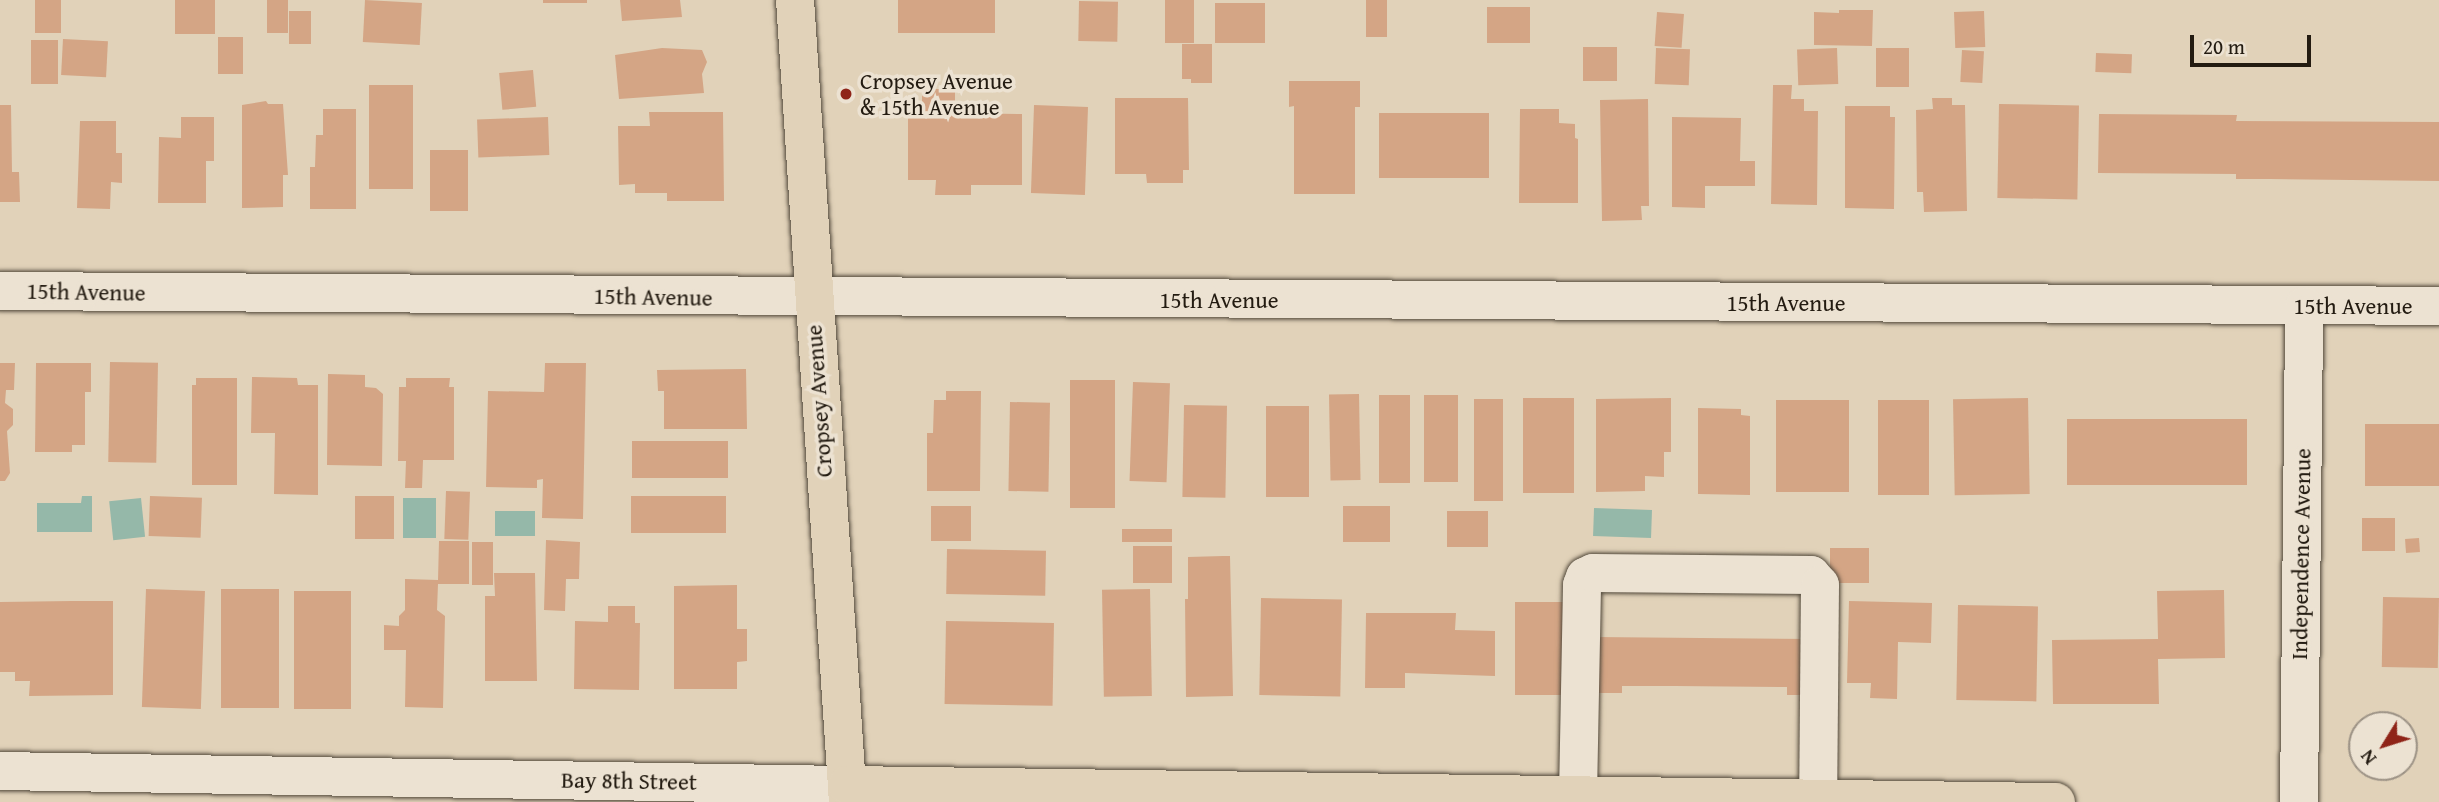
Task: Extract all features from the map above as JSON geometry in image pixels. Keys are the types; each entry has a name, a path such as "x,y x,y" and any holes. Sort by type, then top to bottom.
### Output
{"main road":[{"name":"Cropsey Avenue","path":"795,0 812,298 848,794"},
{"name":"Bay 8th Street","path":"848,794 1578,795 2056,802"}],"street":[{"name":"15th Avenue","path":"0,291 2439,306"},
{"name":"Independence Avenue","path":"2299,802 2304,306"},
{"path":"1578,795 1582,585 1585,577 1592,573 1811,575 1819,585 1818,798"},
{"name":"Bay 8th Street","path":"0,771 848,794"}],"shaded area":[{"path":"82,496 92,496 92,532 37,532 37,503 81,503"},
{"path":"141,498 145,537 113,540 109,501"},
{"path":"403,498 436,498 436,538 403,538"},
{"path":"1594,508 1652,510 1651,538 1593,536"},
{"path":"495,511 535,511 535,536 495,536"}],"building":[{"path":"35,0 61,0 61,33 35,33"},
{"path":"175,0 215,0 215,34 175,34"},
{"path":"267,0 288,0 288,33 267,33"},
{"path":"365,0 422,3 420,45 363,42"},
{"path":"543,0 587,0 587,3 543,3"},
{"path":"620,0 680,0 682,17 622,21"},
{"path":"898,0 995,0 995,33 898,33"},
{"path":"1165,0 1194,0 1194,43 1165,43"},
{"path":"1366,0 1387,0 1387,37 1366,37"},
{"path":"1079,1 1118,2 1117,42 1078,41"},
{"path":"1215,3 1265,3 1265,43 1215,43"},
{"path":"1487,7 1530,7 1530,43 1487,43"},
{"path":"1839,10 1873,10 1872,46 1814,45 1814,12 1839,13"},
{"path":"289,11 311,11 311,44 289,44"},
{"path":"1984,11 1985,47 1955,48 1954,12"},
{"path":"1657,12 1684,14 1682,48 1655,46"},
{"path":"218,37 243,37 243,74 218,74"},
{"path":"63,39 108,41 106,77 61,75"},
{"path":"31,40 58,40 58,84 31,84"},
{"path":"1182,44 1212,44 1212,83 1191,83 1191,79 1182,79"},
{"path":"1583,47 1617,47 1617,81 1583,81"},
{"path":"662,48 702,50 707,62 702,74 704,93 619,99 615,55"},
{"path":"1656,48 1690,49 1689,85 1655,84"},
{"path":"1837,48 1838,84 1798,85 1797,49"},
{"path":"1876,48 1909,48 1909,87 1876,87"},
{"path":"1962,50 1984,51 1982,83 1960,82"},
{"path":"2096,53 2132,54 2131,73 2095,72"},
{"path":"533,70 536,107 502,110 499,73"},
{"path":"1289,81 1360,81 1360,107 1355,107 1355,194 1294,194 1294,106 1289,107"},
{"path":"369,85 413,85 413,189 369,189"},
{"path":"1773,85 1792,85 1791,99 1804,99 1804,111 1818,111 1817,205 1771,204"},
{"path":"922,89 955,89 955,113 1022,114 1022,185 971,185 971,195 935,195 936,180 908,180 908,118 922,118"},
{"path":"1115,98 1188,98 1189,170 1183,170 1183,183 1147,183 1146,174 1115,174"},
{"path":"1932,98 1952,98 1952,105 1965,105 1967,211 1924,212 1923,192 1917,192 1916,110 1933,109"},
{"path":"1648,99 1649,206 1641,206 1642,220 1602,221 1600,100"},
{"path":"266,101 268,104 283,104 288,175 283,175 283,207 242,208 242,105"},
{"path":"1999,104 2079,105 2077,199 1997,198"},
{"path":"0,105 11,105 12,172 19,172 20,202 0,202"},
{"path":"1034,105 1088,107 1085,195 1031,193"},
{"path":"1845,106 1890,106 1890,117 1895,117 1894,209 1845,208"},
{"path":"323,109 356,109 356,209 310,209 310,167 315,167 316,135 323,135"},
{"path":"1520,109 1559,109 1559,123 1575,124 1575,138 1578,139 1578,203 1519,203"},
{"path":"649,112 723,112 724,201 667,201 667,193 635,193 635,184 619,185 618,126 650,126"},
{"path":"1379,113 1489,113 1489,178 1379,178"},
{"path":"2099,114 2237,115 2236,121 2439,122 2439,181 2236,179 2236,174 2098,173"},
{"path":"181,117 214,117 214,161 206,161 206,203 158,203 159,137 181,138"},
{"path":"548,117 549,155 478,157 477,119"},
{"path":"1672,117 1741,118 1740,161 1755,161 1755,186 1705,186 1705,208 1672,207"},
{"path":"80,121 116,121 116,153 122,153 122,183 111,182 110,209 77,208"},
{"path":"430,150 468,150 468,211 430,211"},
{"path":"110,362 158,363 156,463 108,462"},
{"path":"0,363 15,363 14,390 6,390 5,403 13,409 13,425 7,431 10,473 5,481 0,481"},
{"path":"36,363 91,363 91,392 85,392 85,445 72,445 72,452 35,452"},
{"path":"545,363 586,363 583,519 542,518 543,479 537,480 537,488 486,487 488,391 544,392"},
{"path":"746,369 747,429 664,429 664,391 658,391 657,370"},
{"path":"328,374 365,375 365,387 376,388 383,394 382,466 327,465"},
{"path":"252,377 297,378 298,385 318,385 318,495 274,494 275,433 251,433"},
{"path":"196,378 237,378 237,485 192,485 192,385 196,385"},
{"path":"406,378 450,378 449,387 454,387 454,460 423,460 422,488 405,488 406,461 398,461 399,387 406,387"},
{"path":"1070,380 1115,380 1115,508 1070,508"},
{"path":"1133,382 1170,383 1167,482 1130,481"},
{"path":"946,391 981,391 980,491 927,491 927,433 933,433 934,400 946,400"},
{"path":"1359,394 1361,480 1331,481 1329,395"},
{"path":"1379,395 1410,395 1410,483 1379,483"},
{"path":"1424,395 1458,395 1458,482 1424,482"},
{"path":"1523,398 1574,398 1574,493 1523,493"},
{"path":"1671,398 1671,452 1664,452 1664,477 1645,476 1645,491 1596,492 1596,399"},
{"path":"2028,398 2030,494 1955,495 1953,399"},
{"path":"1474,399 1503,399 1503,501 1474,501"},
{"path":"1776,400 1849,400 1849,492 1776,492"},
{"path":"1878,400 1929,400 1929,495 1878,495"},
{"path":"1010,402 1050,403 1048,492 1008,491"},
{"path":"1184,405 1227,406 1225,498 1182,497"},
{"path":"1266,406 1309,406 1309,497 1266,497"},
{"path":"1698,408 1741,409 1741,415 1750,416 1750,495 1698,494"},
{"path":"2067,419 2247,419 2247,485 2067,485"},
{"path":"2365,424 2439,424 2439,486 2365,486"},
{"path":"632,441 728,441 728,478 632,478"},
{"path":"446,491 470,492 468,540 444,539"},
{"path":"150,496 202,498 201,538 149,536"},
{"path":"355,496 394,496 394,539 355,539"},
{"path":"631,496 726,496 726,533 631,533"},
{"path":"931,506 971,506 971,541 931,541"},
{"path":"1343,506 1390,506 1390,542 1343,542"},
{"path":"1447,511 1488,511 1488,547 1447,547"},
{"path":"2362,518 2395,518 2395,551 2362,551"},
{"path":"1122,529 1172,529 1172,542 1122,542"},
{"path":"2419,538 2420,552 2406,553 2405,539"},
{"path":"546,540 580,542 579,579 566,579 565,611 544,610"},
{"path":"439,541 469,541 469,584 438,584 437,610 445,616 443,708 405,707 406,650 384,650 384,625 399,626 399,616 405,610 405,579 438,580"},
{"path":"472,542 493,542 493,585 472,585"},
{"path":"1133,546 1172,546 1172,583 1133,583"},
{"path":"1830,548 1869,548 1869,583 1830,583"},
{"path":"947,549 1046,551 1045,596 946,594"},
{"path":"1230,556 1233,696 1186,697 1185,599 1188,599 1188,557"},
{"path":"494,573 535,573 537,681 485,681 485,596 495,596"},
{"path":"737,585 737,629 747,629 747,661 737,662 737,689 674,689 674,586"},
{"path":"146,589 205,591 201,709 142,707"},
{"path":"221,589 279,589 279,708 221,708"},
{"path":"1150,589 1152,696 1104,697 1102,590"},
{"path":"2224,590 2225,658 2158,659 2159,704 2053,704 2052,640 2158,639 2157,591"},
{"path":"294,591 351,591 351,709 294,709"},
{"path":"2383,597 2439,598 2438,668 2382,667"},
{"path":"1261,598 1342,599 1340,696 1259,695"},
{"path":"113,601 113,695 29,696 30,681 15,681 15,672 0,672 0,602"},
{"path":"1849,601 1932,603 1931,643 1898,642 1897,699 1870,698 1871,683 1847,683"},
{"path":"1515,602 1567,602 1567,695 1515,695"},
{"path":"1958,605 2038,606 2036,701 1956,700"},
{"path":"608,606 635,606 635,623 640,623 639,690 574,689 575,621 608,622"},
{"path":"1366,613 1456,613 1455,630 1495,631 1495,676 1405,673 1405,688 1365,688"},
{"path":"946,621 1054,623 1053,706 945,704"},
{"path":"1595,637 1812,639 1812,695 1787,695 1787,687 1622,686 1622,693 1594,693"}],"place":[{"name":"Cropsey Avenue & 15th Avenue","path":"846,94"}]}
